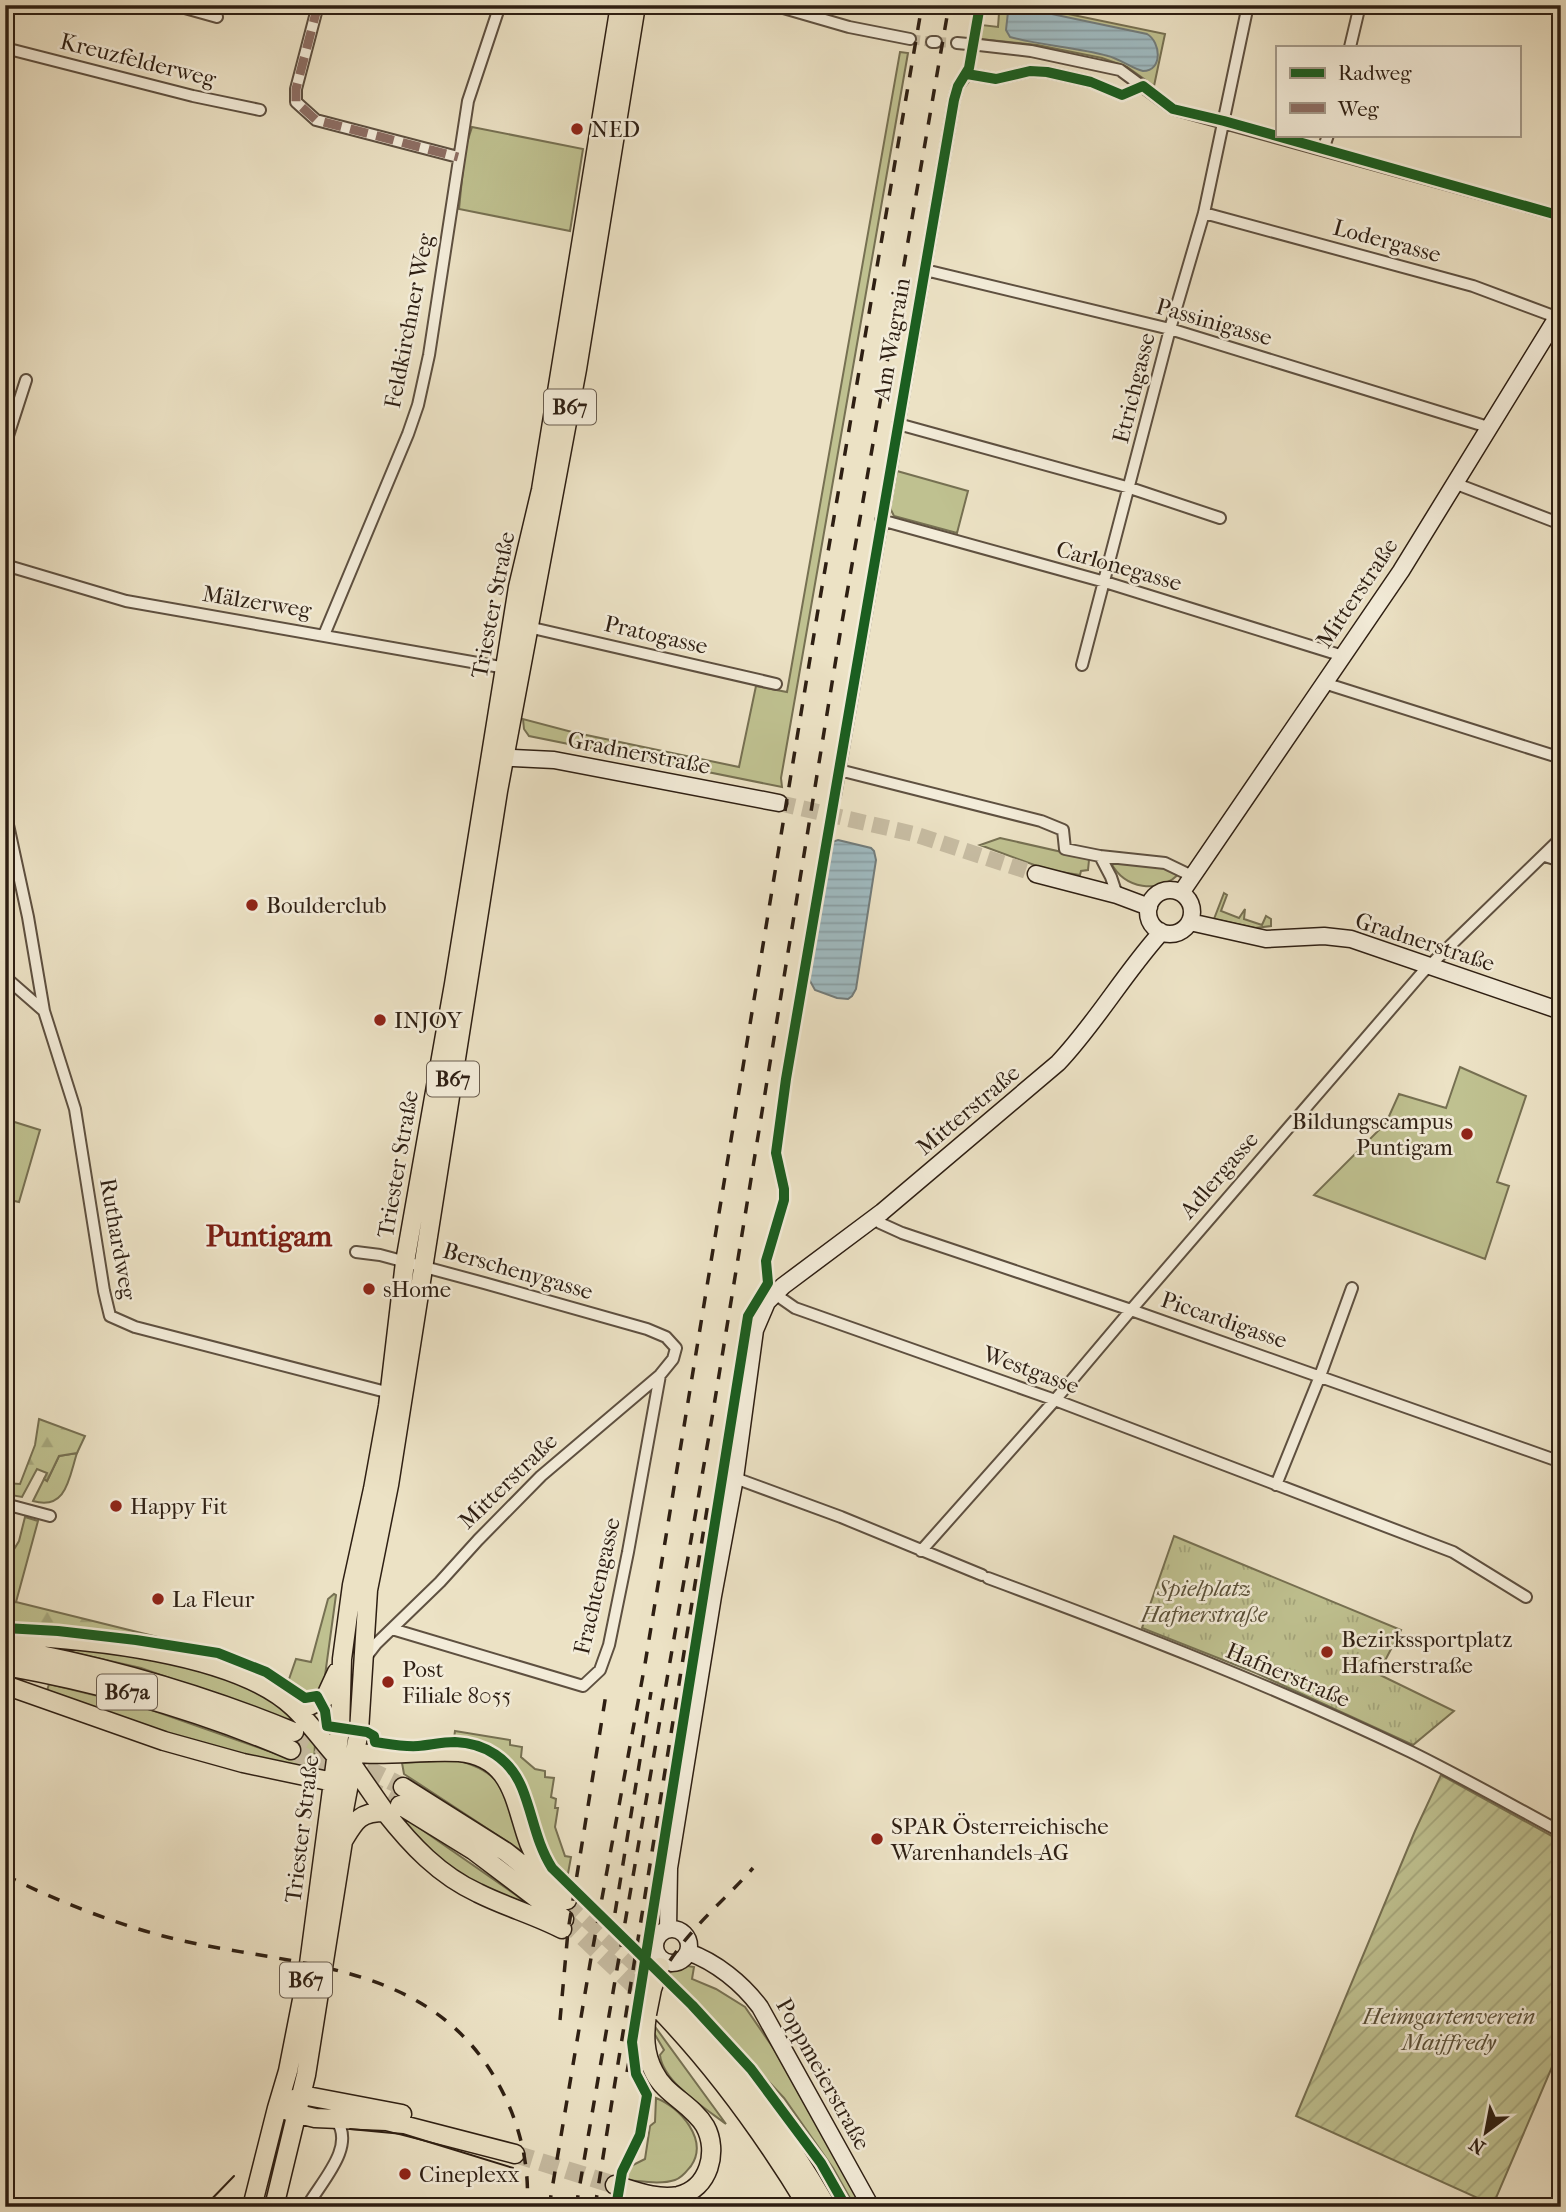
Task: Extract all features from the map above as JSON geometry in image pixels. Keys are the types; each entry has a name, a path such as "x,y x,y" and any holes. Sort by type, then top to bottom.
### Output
{"main road":[{"name":"Triester Straße","path":"252,2207 288,2071 363,1662 368,1590 389,1485 424,1267 497,757 518,587 541,490 620,5"},
{"name":"Triester Straße","path":"274,2207 298,2115 314,2033 343,1841 346,1801 340,1729 342,1659 352,1585 390,1393 405,1262 497,757 528,627 578,369 636,5"},
{"name":"Mitterstraße","path":"1181,893 1401,571 1558,314"},
{"name":"Gradnerstraße","path":"497,757 554,760 779,803"},
{"path":"1036,874 1117,895 1149,907"},
{"path":"1167,890 1181,893 1192,906 1190,922 1177,933 1160,931 1149,920 1149,907 1155,896 1167,890"},
{"name":"Gradnerstraße","path":"1190,922 1266,939 1324,936 1351,939 1561,1011"},
{"name":"Mitterstraße","path":"775,1294 875,1218 1058,1063 1081,1039 1129,969 1160,931"},
{"path":"668,1929 669,1868 710,1610 735,1478 755,1330 761,1312 775,1294"},
{"path":"5,1635 99,1643 175,1656 242,1675 292,1706 345,1766 368,1787 495,1845 567,1900"},
{"name":"B67a","path":"5,1648 135,1676 208,1698 244,1711 292,1741 245,1730 139,1695 5,1666"},
{"path":"292,1706 305,1707 325,1698 342,1659"},
{"path":"5,1685 164,1741 243,1763 345,1766 386,1756 456,1752 477,1756 499,1769 512,1789 529,1843 551,1887"},
{"path":"343,1841 359,1818 396,1801"},
{"path":"396,1801 473,1850 563,1924 476,1893 447,1876 421,1854 396,1801"},
{"path":"676,1929 685,1934 689,1942 688,1952 677,1963 662,1964 654,1945 660,1933 676,1929"},
{"name":"Poppmeierstraße","path":"688,1952 724,1972 750,1993 872,2207"},
{"path":"615,2185 648,2194 680,2195 699,2183 707,2172 711,2158 711,2143 705,2127 692,2111 662,2085 652,2070 645,2043 652,2011 652,1989 662,1964"},
{"path":"661,1987 703,2032 751,2091 791,2148 827,2207"},
{"path":"652,2011 729,2091 782,2166 807,2207"},
{"path":"277,2108 302,2095 409,2115 472,2136 490,2146"},
{"path":"277,2108 298,2115 336,2120 387,2121 515,2154"},
{"path":"782,2166 797,2207"}],"street":[{"path":"174,5 217,17"},
{"path":"318,5 296,89 296,102 316,120 458,157"},
{"name":"Feldkirchner Weg","path":"324,635 418,405 443,268 468,101 500,5"},
{"path":"773,5 849,27 910,39"},
{"name":"Etrichgasse","path":"1082,665 1170,329 1204,213 1248,5"},
{"path":"1350,46 1360,5"},
{"path":"968,44 1015,48 1120,70 1173,109 1561,216"},
{"name":"Kreuzfelderweg","path":"5,48 193,96 260,110"},
{"name":"Am Wagrain","path":"835,796 958,86 967,74 996,79 1030,71 1091,82 1122,94 1143,86"},
{"path":"1323,150 1328,136"},
{"name":"Lodergasse","path":"1204,213 1473,286 1558,314"},
{"name":"Passinigasse","path":"925,270 1170,329 1488,427"},
{"path":"5,445 26,380"},
{"path":"898,424 1130,488 1220,518"},
{"path":"1454,483 1561,524"},
{"name":"Carlonegasse","path":"881,520 1105,582 1343,656"},
{"name":"Mälzerweg","path":"5,565 127,601 506,668"},
{"name":"Pratogasse","path":"528,627 776,684"},
{"path":"1324,683 1561,758"},
{"path":"839,770 1041,821 1063,830 1065,849 1165,863 1192,876"},
{"name":"Ruthardweg","path":"5,811 28,917 44,1011 75,1109 110,1316 135,1327 390,1393"},
{"name":"Adlergasse","path":"921,1550 1055,1401 1130,1310 1430,966 1561,838"},
{"path":"1100,856 1117,895"},
{"path":"1545,856 1561,861"},
{"path":"5,976 44,1011"},
{"name":"Piccardigasse","path":"875,1218 902,1233 1320,1376 1561,1462"},
{"name":"Berschenygasse","path":"356,1252 424,1267 666,1337"},
{"path":"1276,1485 1352,1287"},
{"name":"Westgasse","path":"775,1294 795,1308 1055,1401 1453,1552 1526,1597"},
{"name":"Mitterstraße","path":"363,1662 376,1644 541,1476 660,1375 673,1359 676,1348 666,1337"},
{"name":"Frachtengasse","path":"392,1629 583,1686 592,1678 600,1670 608,1645 660,1375"},
{"name":"Hafnerstraße","path":"735,1478 841,1517 1210,1664 1369,1732 1561,1832"},
{"path":"5,1504 50,1516"},
{"path":"307,2207 335,2165 341,2148 340,2125 336,2120"}],"green space":[{"path":"986,5 1025,5 1165,34 1154,86 1127,67 1102,58 1037,45 980,39 982,25 998,27 999,13"},
{"path":"900,52 908,53 781,778 782,787 529,736 524,729 523,719 739,767 756,686 787,692"},
{"path":"472,127 583,149 570,231 459,209 465,149"},
{"path":"897,471 968,491 957,533 894,516 890,508"},
{"path":"1000,838 1084,857 1089,860 1088,870 1081,871 1080,875 1048,870 980,845"},
{"path":"1113,860 1157,865 1179,874 1161,884 1142,886 1117,872 1111,863"},
{"path":"1224,893 1227,895 1221,911 1239,918 1245,909 1244,919 1262,925 1266,916 1271,919 1271,926 1255,928 1214,919"},
{"name":"Bildungscampus Puntigam","path":"1460,1067 1526,1096 1497,1182 1509,1186 1485,1259 1314,1195 1386,1123 1399,1094 1446,1108"},
{"path":"5,1119 40,1130 19,1202 5,1199"},
{"path":"39,1419 85,1436 77,1453 59,1456 47,1481 44,1479 47,1473 37,1469 22,1497 5,1494 5,1483 20,1484 35,1445"},
{"path":"77,1453 69,1481 60,1497 44,1503 33,1501 44,1479 47,1481 59,1456"},
{"path":"25,1517 38,1521 16,1602 5,1603 5,1564 19,1541"},
{"name":"Spielplatz Hafnerstraße","path":"1174,1536 1401,1630 1378,1674 1454,1711 1413,1745 1256,1673 1142,1628"},
{"path":"334,1594 324,1683 319,1691 305,1694 288,1682 296,1659 311,1662 328,1599"},
{"path":"16,1602 194,1646 91,1631 5,1625 5,1603"},
{"path":"58,1645 150,1658 214,1673 244,1684 271,1698 294,1716 315,1741 314,1768 312,1770 201,1745 47,1691 49,1684 143,1707 291,1759 295,1723 293,1718 288,1720 141,1668 57,1649"},
{"path":"455,1731 510,1740 510,1745 522,1747 521,1757 535,1769 545,1771 545,1777 554,1778 551,1797 556,1799 555,1808 558,1808 555,1827 565,1856 571,1857 567,1879 554,1862 527,1787 518,1771 504,1757 486,1746 454,1739"},
{"path":"455,1760 473,1765 497,1781 510,1804 525,1850 523,1852 404,1774 402,1763"},
{"name":"Heimgartenverein Maiffredy","path":"1441,1775 1561,1841 1561,2046 1493,2205 1296,2116"},
{"path":"405,1818 530,1907 478,1886 448,1868 399,1819"},
{"path":"681,1965 694,1967 692,1979 716,1989 745,2007 774,2049 863,2207 855,2207 833,2168 784,2098 668,1974"},
{"path":"656,2028 726,2124 686,2094 669,2075 660,2055 664,2050 654,2033"},
{"path":"656,2098 674,2109 689,2126 694,2135 696,2156 686,2173 675,2180 626,2180 631,2166 645,2159 650,2126 655,2122"}],"water":[{"path":"1014,6 1147,34 1155,43 1157,61 1149,70 1143,71 1108,56 1010,37 1006,30 1008,12"},
{"path":"838,840 871,848 876,860 856,989 848,999 815,990 809,976 829,848 832,842"}],"tunnel":[{"path":"910,39 932,42"},
{"path":"936,42 957,43"},
{"path":"779,803 914,834 1036,874"},
{"path":"294,1732 403,1787"},
{"path":"291,1750 400,1805"},
{"path":"567,1900 661,1987"},
{"path":"564,1919 658,2008"},
{"path":"515,2154 615,2185"}],"tram line":[{"path":"350,2129 403,2134 513,2168"},
{"path":"204,2207 234,2176"},
{"path":"621,2201 638,2207"}],"railway":[{"path":"549,2207 645,1664 817,616 922,5"},
{"path":"576,2207 712,1418 841,628 949,5"},
{"path":"595,2207 708,1503"},
{"path":"615,1913 651,1692"},
{"path":"560,2020 568,1931 606,1694"},
{"path":"627,2072 642,2015 659,1979 680,1946 753,1868"},
{"path":"5,1875 103,1917 163,1936 351,1974 394,1990 434,2012 470,2043 506,2099 525,2159 527,2207"}],"marked path":[{"path":"318,5 296,89 296,102 316,120 458,157"}],"cycle path":[{"path":"616,2207 622,2172 640,2135 647,2095 636,2074 632,2042 748,1316 768,1283 766,1261 784,1200 776,1153 786,1079 954,100 958,86 969,68 980,5"},
{"path":"967,74 996,79 1030,71 1047,72 1091,82 1122,95 1143,86 1173,109 1276,136"},
{"path":"1277,136 1561,216"},
{"path":"5,1628 136,1640 218,1653 266,1672 305,1698 317,1696 325,1711 327,1726 367,1732 374,1736 375,1742 412,1746 466,1743 495,1754 517,1778 542,1849 552,1868 692,2005 751,2069 821,2163 846,2207"}],"place":[{"name":"NED","path":"577,129"},
{"name":"Boulderclub","path":"252,905"},
{"name":"INJOY","path":"380,1020"},
{"name":"Bildungscampus Puntigam","path":"1467,1134"},
{"name":"sHome","path":"369,1289"},
{"name":"Happy Fit","path":"116,1506"},
{"name":"La Fleur","path":"158,1599"},
{"name":"Bezirkssportplatz Hafnerstraße","path":"1327,1652"},
{"name":"Post Filiale 8055","path":"388,1682"},
{"name":"SPAR Österreichische Warenhandels-AG","path":"877,1839"},
{"name":"Cineplexx","path":"405,2174"}],"district":[{"name":"Puntigam","path":"269,1236"}]}
